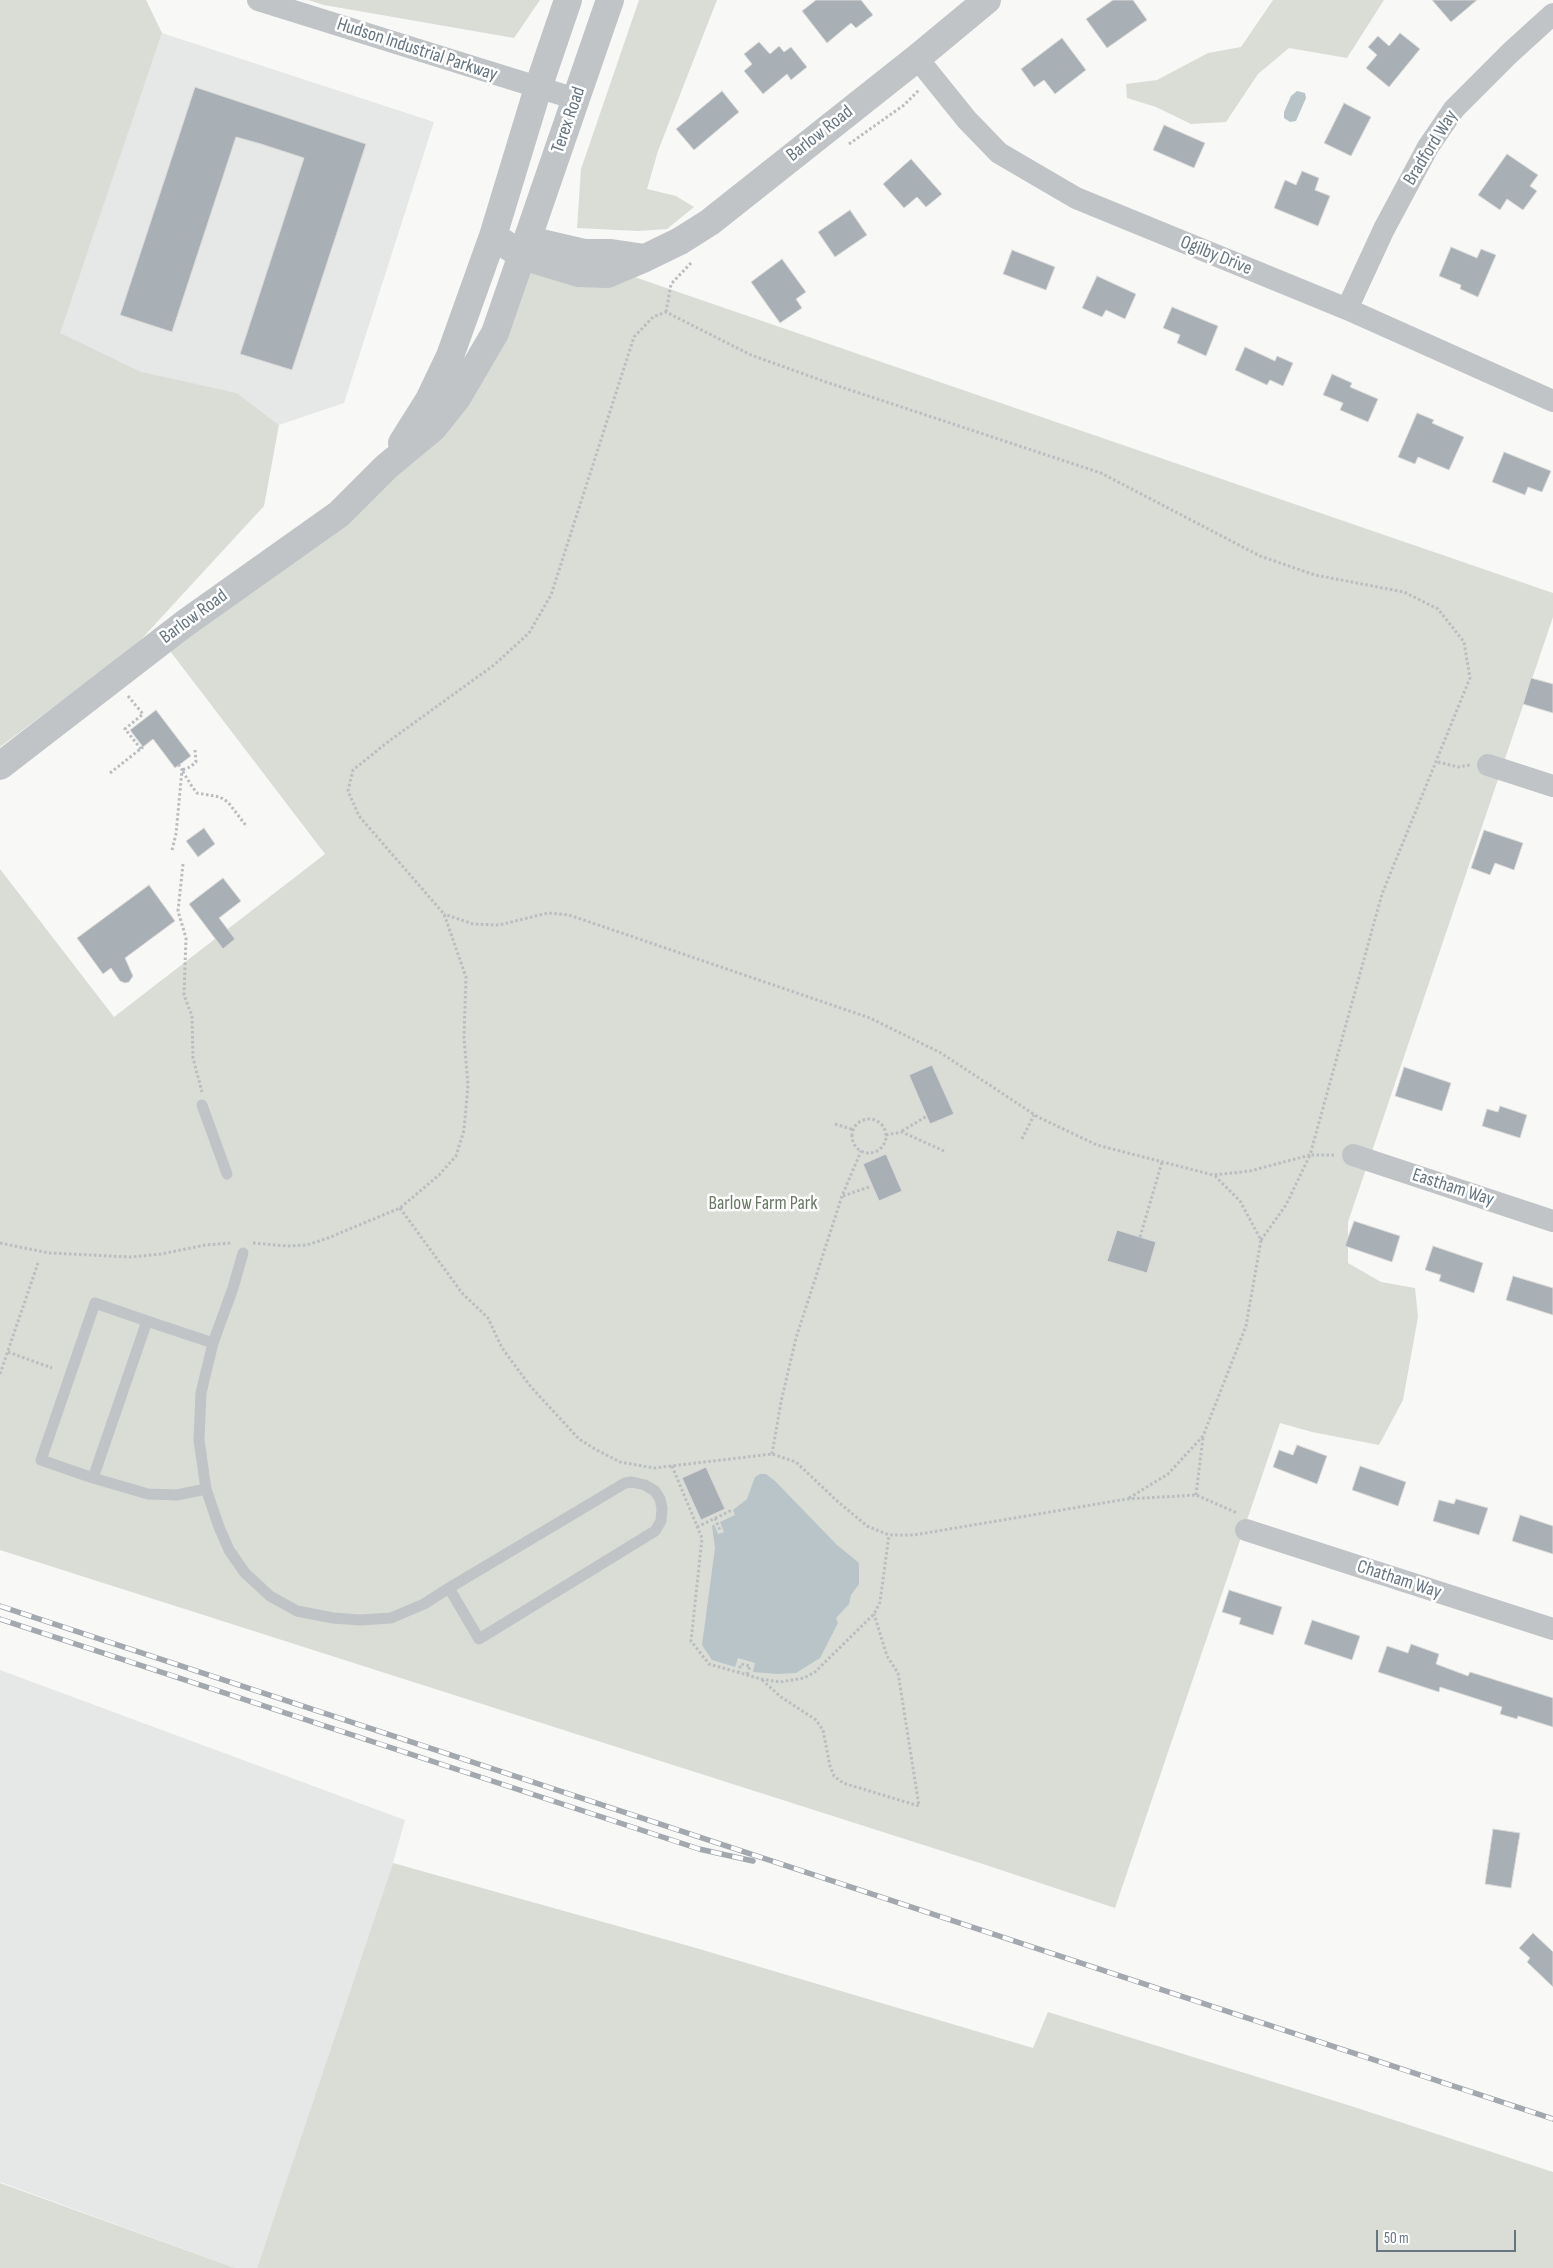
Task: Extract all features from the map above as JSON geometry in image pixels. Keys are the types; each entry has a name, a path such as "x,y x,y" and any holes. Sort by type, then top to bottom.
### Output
{"street":[{"name":"Hudson Industrial Parkway","path":"258,0 576,99"},
{"name":"Terex Road","path":"493,236 538,88 568,0"},
{"name":"Terex Road","path":"526,248 610,0"},
{"name":"Barlow Road","path":"386,467 429,400 446,365 493,236 526,248 579,273 607,274 645,258 680,241 710,222 987,0"},
{"name":"Bradford Way","path":"1347,309 1384,229 1428,147 1454,109 1510,53 1553,14"},
{"name":"Ogilby Drive","path":"917,58 967,120 999,153 1076,198 1347,309 1553,401"},
{"name":"Barlow Road","path":"0,766 184,624 339,514 386,467 433,428 458,398 496,333 526,248"},
{"path":"1488,765 1553,786"},
{"name":"Eastham Way","path":"1353,1155 1553,1221"},
{"name":"Chatham Way","path":"1246,1530 1553,1629"}],"lane":[{"path":"202,1105 227,1174"},
{"path":"245,1248 213,1343 200,1393 199,1440 206,1489 229,1550 244,1573 270,1596 297,1611 333,1618 360,1620 391,1618 424,1604 449,1588 625,1483 632,1482 645,1485 655,1491 660,1499 662,1508 661,1521 654,1531 479,1638 449,1588"},
{"path":"206,1489 177,1495 148,1494 41,1460 95,1303 213,1343"},
{"path":"93,1478 147,1321"}],"path":[{"path":"245,1248 307,1245 400,1208 439,1175 456,1156 464,1130 468,1085 464,1038 466,977 444,914 359,816 348,791 353,770 389,741 494,665 529,633 551,595 634,337 653,316 666,312 751,355 826,382 1101,473 1260,556 1316,575 1404,592 1438,609 1464,642 1470,678 1438,762 1382,894 1310,1155 1286,1205 1261,1240 1246,1326 1203,1436 1196,1495"},
{"path":"113,678 146,718"},
{"path":"110,772 142,748 125,729 143,714"},
{"path":"182,770 190,768 196,762 197,755 195,750"},
{"path":"1438,762 1458,768 1473,764 1488,765"},
{"path":"179,765 197,793 220,797 228,802 247,827"},
{"path":"172,850 176,834 182,770"},
{"path":"183,864 178,911 186,938 184,995 192,1016 193,1058 202,1090 202,1105"},
{"path":"444,914 473,924 499,925 548,913 569,915 870,1018 941,1053 1034,1115 1097,1145 1213,1175 1250,1171 1310,1155"},
{"path":"1022,1139 1034,1115"},
{"path":"886,1135 902,1132 927,1116"},
{"path":"870,1120 880,1123 886,1135 882,1148 872,1153 861,1151 853,1142 854,1130 860,1122 870,1120"},
{"path":"835,1124 854,1130"},
{"path":"902,1132 944,1151"},
{"path":"772,1454 781,1402 796,1338 842,1196 861,1151"},
{"path":"872,1153 874,1159"},
{"path":"1140,1237 1162,1162"},
{"path":"1213,1175 1240,1201 1261,1240"},
{"path":"842,1196 869,1187"},
{"path":"400,1208 462,1293 488,1318 502,1348 531,1387 579,1439 595,1450 620,1462 654,1468 772,1454 796,1462 867,1526 889,1535 914,1535 1127,1499 1196,1495 1240,1514 1246,1530"},
{"path":"0,1243 49,1253 130,1257 161,1254 205,1245 234,1243"},
{"path":"0,1374 38,1263"},
{"path":"8,1352 52,1368"},
{"path":"1127,1499 1168,1474 1203,1436"},
{"path":"672,1466 702,1538 691,1641 709,1664 761,1680 791,1681 804,1678 815,1672 874,1614 880,1602 889,1535"},
{"path":"697,1526 732,1510"},
{"path":"715,1518 720,1530"},
{"path":"761,1680 781,1697 816,1720 823,1730 830,1766 834,1776 842,1783 919,1806 898,1673 887,1656 874,1614"},
{"path":"738,1673 741,1664 750,1666 747,1675"}],"shaded area":[{"path":"162,33 434,122 344,403 279,425 237,393 141,373 59,334"},
{"path":"1297,91 1305,93 1306,98 1296,121 1290,122 1284,118 1284,112 1291,96"},
{"path":"760,1474 766,1474 775,1481 837,1545 859,1563 859,1584 851,1595 849,1604 836,1618 838,1623 820,1658 796,1673 753,1672 755,1663 738,1658 735,1667 712,1660 702,1645 715,1548 712,1526 714,1524 718,1534 724,1532 720,1522 735,1515 733,1510 747,1499 755,1477"},
{"path":"0,1670 405,1820 393,1863 257,2268 235,2268 0,2182"}],"green space":[{"path":"0,0 146,0 162,33 60,333 141,372 237,393 279,425 264,506 135,646 0,747"},
{"path":"308,0 540,0 514,38 324,5"},
{"path":"639,0 717,0 658,151 647,189 676,196 694,207 667,229 638,231 577,228 581,169"},
{"path":"1273,0 1384,0 1347,58 1289,48 1258,74 1226,122 1191,124 1156,107 1127,98 1126,84 1157,80 1208,53 1241,47"},
{"name":"Barlow Farm Park","path":"523,256 617,271 1553,593 1553,617 1348,1222 1348,1263 1381,1282 1415,1288 1418,1317 1403,1400 1379,1445 1312,1432 1280,1423 1115,1908 983,1864 0,1550 0,869 114,1017 325,854 167,647 439,430"},
{"path":"393,1863 696,1948 1033,2048 1048,2012 1351,2106 1553,2172 1553,2268 257,2268"},
{"path":"0,2183 235,2268 0,2268"}],"building":[{"path":"816,0 861,0 873,15 856,28 851,23 827,43 802,11"},
{"path":"1113,0 1133,0 1147,20 1107,48 1086,19"},
{"path":"1432,0 1477,0 1451,22"},
{"path":"1400,33 1420,49 1389,87 1366,68 1377,55 1368,47 1378,36 1389,46"},
{"path":"1062,38 1086,70 1055,94 1044,80 1034,87 1021,69"},
{"path":"759,42 770,54 779,46 784,52 791,47 807,67 791,80 787,74 763,94 744,71 752,64 744,54"},
{"path":"195,87 366,144 292,370 240,354 304,158 261,144 236,137 172,332 120,315"},
{"path":"722,91 739,112 694,150 676,129"},
{"path":"1344,103 1371,117 1351,156 1324,143"},
{"path":"1164,125 1205,143 1194,168 1153,150"},
{"path":"1507,154 1538,175 1530,186 1537,191 1523,210 1507,199 1500,210 1478,195"},
{"path":"911,159 942,194 926,207 917,197 904,208 883,184"},
{"path":"1302,171 1319,178 1315,190 1330,196 1318,226 1274,208 1285,180 1296,185"},
{"path":"850,210 867,235 835,257 818,232"},
{"path":"1451,247 1477,258 1481,249 1496,255 1478,297 1460,289 1461,285 1439,276"},
{"path":"1012,250 1055,267 1046,290 1003,274"},
{"path":"782,259 806,292 796,299 802,308 780,323 751,282"},
{"path":"1097,276 1136,294 1125,319 1106,310 1102,317 1082,308"},
{"path":"1172,307 1218,326 1206,356 1177,343 1180,335 1163,328"},
{"path":"1245,347 1275,361 1277,356 1293,363 1283,386 1270,380 1267,385 1235,370"},
{"path":"1332,374 1352,383 1350,387 1378,399 1368,422 1340,410 1343,403 1323,395"},
{"path":"1417,413 1434,420 1432,423 1464,437 1449,470 1418,457 1415,464 1398,457"},
{"path":"1504,452 1551,471 1542,492 1528,487 1525,495 1492,482"},
{"path":"1531,678 1553,684 1553,713 1523,704"},
{"path":"156,710 191,756 175,768 153,739 143,747 130,730"},
{"path":"204,828 215,844 198,857 186,841"},
{"path":"1484,830 1523,843 1514,870 1495,863 1490,875 1471,868"},
{"path":"223,878 241,901 219,918 235,939 223,949 189,904"},
{"path":"149,885 175,921 125,958 133,976 129,982 125,983 120,981 111,968 103,974 77,938"},
{"path":"932,1065 954,1114 930,1124 909,1075"},
{"path":"1404,1067 1451,1083 1442,1111 1395,1096"},
{"path":"1500,1106 1527,1115 1520,1138 1482,1126 1487,1109 1498,1112"},
{"path":"886,1154 902,1191 879,1201 863,1164"},
{"path":"1354,1221 1400,1236 1392,1262 1345,1246"},
{"path":"1117,1230 1156,1242 1147,1273 1107,1261"},
{"path":"1433,1246 1483,1263 1474,1293 1439,1281 1441,1275 1425,1270"},
{"path":"1513,1276 1553,1288 1553,1315 1506,1300"},
{"path":"1297,1445 1327,1456 1317,1484 1273,1467 1279,1450 1293,1455"},
{"path":"1360,1466 1406,1482 1398,1506 1352,1490"},
{"path":"706,1467 725,1509 701,1520 682,1478"},
{"path":"1456,1499 1488,1508 1479,1535 1433,1521 1439,1500 1454,1504"},
{"path":"1520,1515 1553,1526 1553,1554 1512,1541"},
{"path":"1229,1590 1282,1607 1273,1635 1239,1624 1241,1618 1222,1612"},
{"path":"1312,1620 1360,1636 1352,1660 1304,1644"},
{"path":"1411,1644 1439,1654 1436,1664 1468,1676 1470,1672 1553,1698 1553,1727 1518,1716 1517,1719 1500,1714 1502,1707 1440,1687 1439,1692 1378,1672 1387,1646 1408,1653"},
{"path":"1493,1829 1520,1833 1511,1888 1485,1884"},
{"path":"1533,1933 1553,1952 1553,1987 1527,1962 1530,1958 1519,1948"}],"railway":[{"path":"0,1606 1553,2119"},
{"path":"0,1619 699,1849 753,1861"}]}
